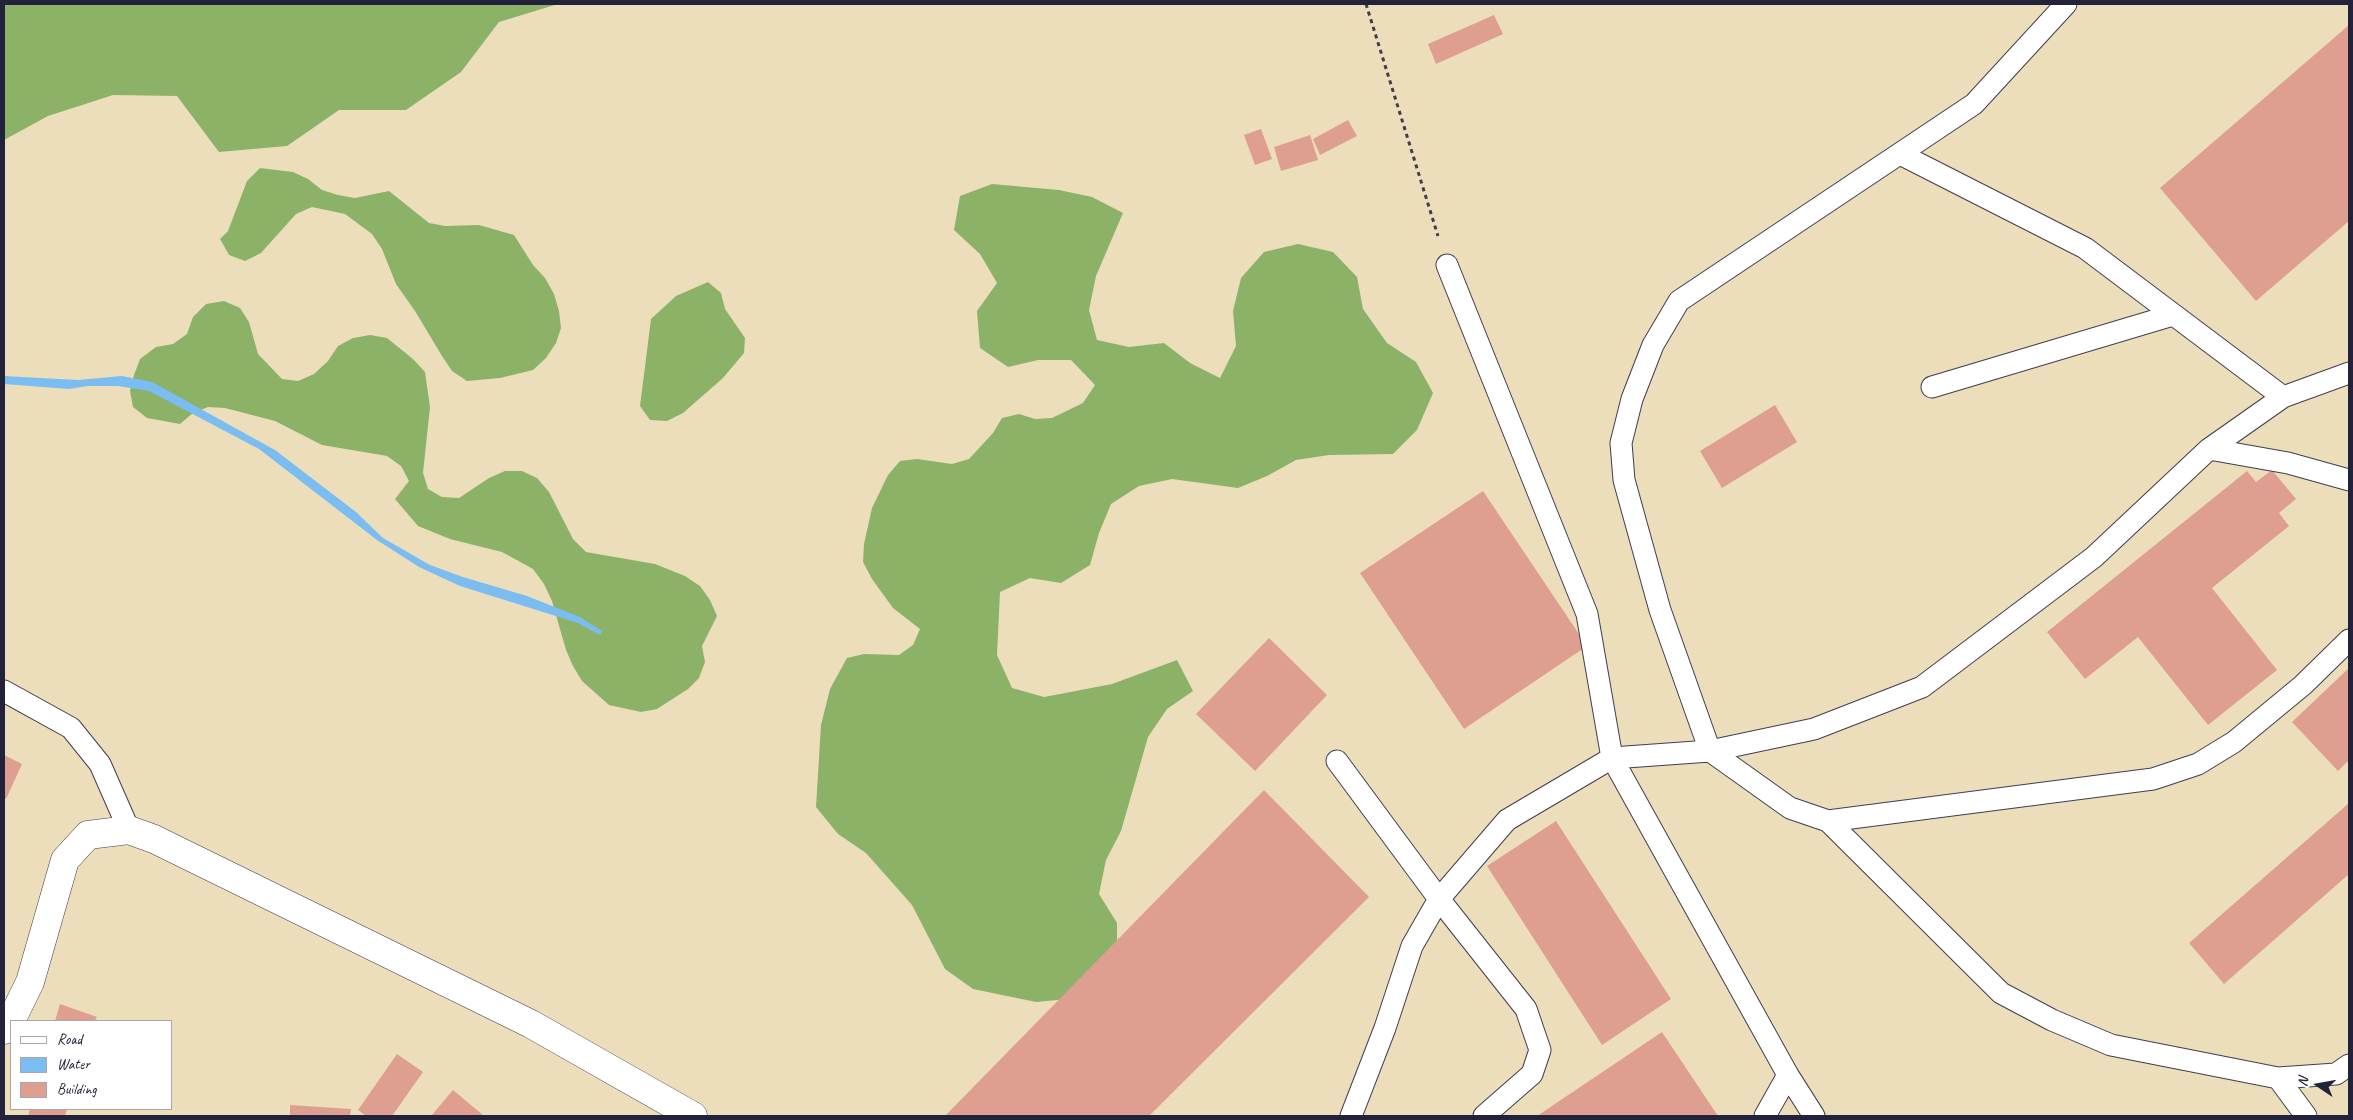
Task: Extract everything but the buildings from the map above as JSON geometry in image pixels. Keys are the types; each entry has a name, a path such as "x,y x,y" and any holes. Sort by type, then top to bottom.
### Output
{"street":[{"path":"12,1020 30,982 65,860 88,835 129,830 154,839 531,1024 693,1116"}],"lane":[{"path":"2066,4 1974,104 1679,301 1653,345 1632,398 1622,443 1624,480 1660,610 1710,751 1790,808 1828,821 2001,992 2052,1020 2111,1045 2278,1078 2336,1074 2349,1065"},
{"path":"1900,154 2084,248 2283,397"},
{"path":"1447,265 1587,614 1612,758 1788,1075 1814,1116"},
{"path":"1932,387 2173,315"},
{"path":"1351,1116 1385,1028 1412,946 1438,899 1507,820 1612,758 1710,751 1814,729 1922,688 2094,558 2209,449 2283,397 2349,372"},
{"path":"2209,449 2288,463 2349,480"},
{"path":"1828,821 2153,779 2198,764 2234,742 2303,685 2349,640"},
{"path":"4,691 71,728 100,764 129,830"},
{"path":"1337,761 1438,899 1526,1010 1540,1050 1532,1074 1484,1116"},
{"path":"1765,1116 1788,1075"},
{"path":"2278,1078 2306,1116"}],"path":[{"path":"1366,4 1447,265"}],"green space":[{"path":"4,4 558,4 499,22 461,72 406,110 339,110 287,146 219,152 177,96 113,95 48,116 4,140"},
{"path":"260,168 293,172 308,179 322,190 338,195 355,198 389,191 429,223 445,226 479,225 514,235 533,265 545,278 554,294 561,328 556,343 546,358 533,370 500,378 467,381 452,371 442,356 396,284 382,249 372,234 345,214 312,207 296,214 261,253 245,261 229,255 220,239 228,231 247,181"},
{"path":"992,184 1059,190 1092,197 1123,213 1096,276 1089,310 1097,340 1129,347 1164,343 1190,363 1220,378 1236,346 1233,311 1241,278 1264,252 1298,244 1333,252 1357,277 1363,309 1387,343 1416,362 1433,393 1417,430 1393,454 1329,455 1296,460 1267,476 1238,488 1172,479 1139,486 1111,504 1099,533 1090,565 1061,583 1030,578 1000,592 997,655 1012,688 1044,697 1112,684 1177,660 1193,691 1167,709 1148,737 1121,831 1106,860 1099,894 1117,923 1117,955 1068,999 1036,1002 973,989 945,969 912,905 866,853 838,834 816,807 821,725 830,689 847,658 864,654 899,655 913,645 920,629 893,608 872,579 863,562 864,544 872,508 888,475 900,461 917,459 952,464 969,459 993,433 1002,418 1019,414 1035,419 1052,418 1083,403 1095,385 1071,360 1038,360 1008,367 980,348 977,311 997,283 980,254 954,230 960,196"},
{"path":"708,282 721,293 725,309 745,338 744,353 723,378 683,413 667,421 650,420 640,406 651,319 676,296"},
{"path":"224,301 240,308 249,322 258,354 282,379 298,381 314,374 328,361 338,346 353,338 370,335 387,338 413,359 425,372 430,407 423,473 428,489 442,497 459,498 489,478 505,471 522,471 537,478 549,492 573,539 586,552 655,564 685,576 700,586 710,600 717,616 702,646 705,662 699,678 688,689 657,709 641,712 609,705 582,681 573,666 566,650 552,601 544,584 533,569 502,552 450,539 418,526 395,499 409,481 401,466 387,456 322,445 275,421 225,408 208,407 193,413 180,424 147,418 133,407 130,391 140,359 156,347 173,344 187,334 193,317 206,304"}],"water":[{"path":"4,376 78,380 122,376 152,382 275,450 356,512 383,538 430,565 527,596 580,617 602,631 600,635 578,623 460,586 419,567 377,540 259,449 149,391 118,386 88,386 69,389 4,384"}]}
